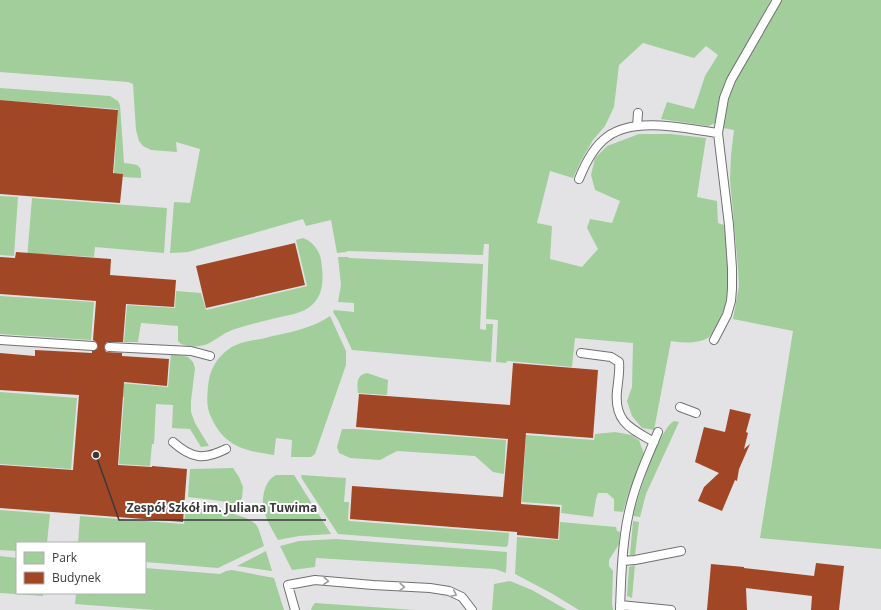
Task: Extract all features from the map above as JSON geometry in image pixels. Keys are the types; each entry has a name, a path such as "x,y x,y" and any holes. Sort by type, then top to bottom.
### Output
{"lane":[{"path":"714,340 727,315 731,301 732,282 729,224 718,133 724,98 731,80 777,0"},
{"path":"637,126 638,113"},
{"path":"579,179 594,150 607,137 621,129 651,125 718,133"},
{"path":"0,340 93,346"},
{"path":"109,347 192,351 210,356"},
{"path":"581,353 611,356 619,362 620,369 616,397 617,410 622,420 630,427 654,442"},
{"path":"680,407 696,413"},
{"path":"658,432 642,470 629,513 623,561 620,607 671,610"},
{"path":"173,442 183,451 194,456 206,457 226,449"},
{"path":"623,561 681,551"},
{"path":"295,610 288,585 315,580 430,588 449,591 462,598 472,610"}],"green space":[{"path":"0,0 771,0 728,79 721,96 716,123 708,126 661,119 667,102 694,109 705,76 718,55 706,46 694,58 643,43 619,65 614,107 605,126 593,140 573,178 550,171 537,223 552,226 550,259 582,267 598,249 587,228 590,219 612,223 620,201 595,190 591,175 595,158 607,146 639,134 671,134 706,138 697,197 717,201 718,223 724,225 729,277 726,302 722,314 709,337 701,341 671,341 654,430 642,428 632,416 627,401 632,387 633,343 575,338 572,367 507,361 506,363 496,362 498,320 486,319 489,244 484,244 483,255 348,251 337,253 331,220 306,226 303,219 188,252 170,253 174,202 190,203 200,149 176,142 177,152 151,150 143,146 139,141 136,130 133,84 128,82 0,72"},
{"path":"781,0 881,0 881,549 760,538 793,331 733,319 739,286 730,180 734,130 723,128 728,99 735,81"},
{"path":"0,88 110,96 118,101 120,105 124,163 138,166 141,170 141,178 123,177 123,174 114,173 118,109 0,100"},
{"path":"0,196 18,197 14,256 0,255"},
{"path":"32,198 167,208 164,253 95,247 94,257 43,254 42,260 27,259"},
{"path":"303,238 309,241 317,250 320,257 322,272 320,294 313,304 307,309 294,314 232,330 202,346 181,344 178,341 178,326 141,323 138,342 124,342 127,305 175,308 176,291 201,293 206,310 307,286 296,240"},
{"path":"338,257 483,264 480,329 486,330 486,324 493,324 491,362 352,350 333,312 334,310 354,312 354,303 338,302 341,285"},
{"path":"0,296 94,302 91,340 0,334"},
{"path":"330,316 346,351 346,365 315,454 311,457 291,457 292,440 276,438 274,455 254,452 230,442 217,428 210,415 207,403 210,376 214,365 220,356 229,349 245,342 305,328"},
{"path":"171,353 188,357 193,362 195,368 191,412 195,423 209,446 201,447 190,429 172,428 173,405 156,404 154,444 152,444 150,466 119,464 124,397 118,397 119,383 168,387"},
{"path":"367,373 388,380 387,395 358,393 358,380 363,374"},
{"path":"0,392 77,398 71,469 0,464"},
{"path":"674,421 679,422 646,494 640,517 633,516 644,480 656,449 668,426"},
{"path":"342,429 506,440 504,474 493,472 475,456 397,451 380,460 350,458 339,453 337,447"},
{"path":"615,432 631,435 639,440 644,454 628,494 623,512 614,511 614,499 607,493 598,493 593,517 561,513 562,505 522,502 526,435 594,440 595,434"},
{"path":"233,468 243,487 242,498 240,501 235,504 188,497 190,469"},
{"path":"276,475 294,475 331,534 299,536 278,540 265,515 263,506 263,496 266,486"},
{"path":"301,475 346,478 344,502 349,502 349,521 509,533 508,545 506,547 338,534 302,479"},
{"path":"186,507 235,514 252,521 257,526 264,546 218,568 146,562 146,542 78,542 80,516 184,524"},
{"path":"0,510 50,514 47,542 16,542 16,551 0,550"},
{"path":"633,521 639,522 635,555 630,555"},
{"path":"560,522 616,527 617,531 620,532 619,544 609,560 609,566 613,571 613,610 579,610 515,574 517,537 559,540"},
{"path":"336,539 507,552 506,573 495,569 316,558 315,567 292,570 280,546 299,541"},
{"path":"266,551 272,571 237,566"},
{"path":"0,556 16,558 16,594 43,594 43,596 0,593"},
{"path":"635,565 632,598 627,596 629,567"},
{"path":"146,568 220,574 232,570 274,578 284,610 155,610 75,604 76,594 146,594"},
{"path":"510,581 532,590 567,610 492,610 494,584"},
{"path":"315,603 415,610 311,610"}],"building":[{"path":"0,100 118,110 113,173 123,174 120,203 0,194"},
{"path":"295,243 305,285 206,308 196,266"},
{"path":"16,252 111,259 110,275 176,280 174,307 126,304 123,342 107,342 104,347 106,352 122,353 122,356 169,359 167,386 124,382 118,465 187,469 183,522 0,508 0,465 73,470 79,395 0,390 0,353 35,356 35,350 92,353 92,351 97,349 98,346 93,340 96,301 0,294 0,257 15,258"},
{"path":"513,363 598,370 593,438 526,433 521,504 560,507 558,539 517,535 517,532 350,519 352,486 503,497 508,439 356,427 359,394 510,405"},
{"path":"730,409 751,414 746,432 748,433 744,449 750,444 739,469 737,481 735,480 722,511 698,501 704,487 719,473 695,462 704,427 725,432"},
{"path":"816,563 844,566 839,610 811,610 812,596 746,588 747,610 707,610 711,564 814,576"}],"place":[{"name":"Zespół Szkół im. Juliana Tuwima","path":"96,455"}]}
